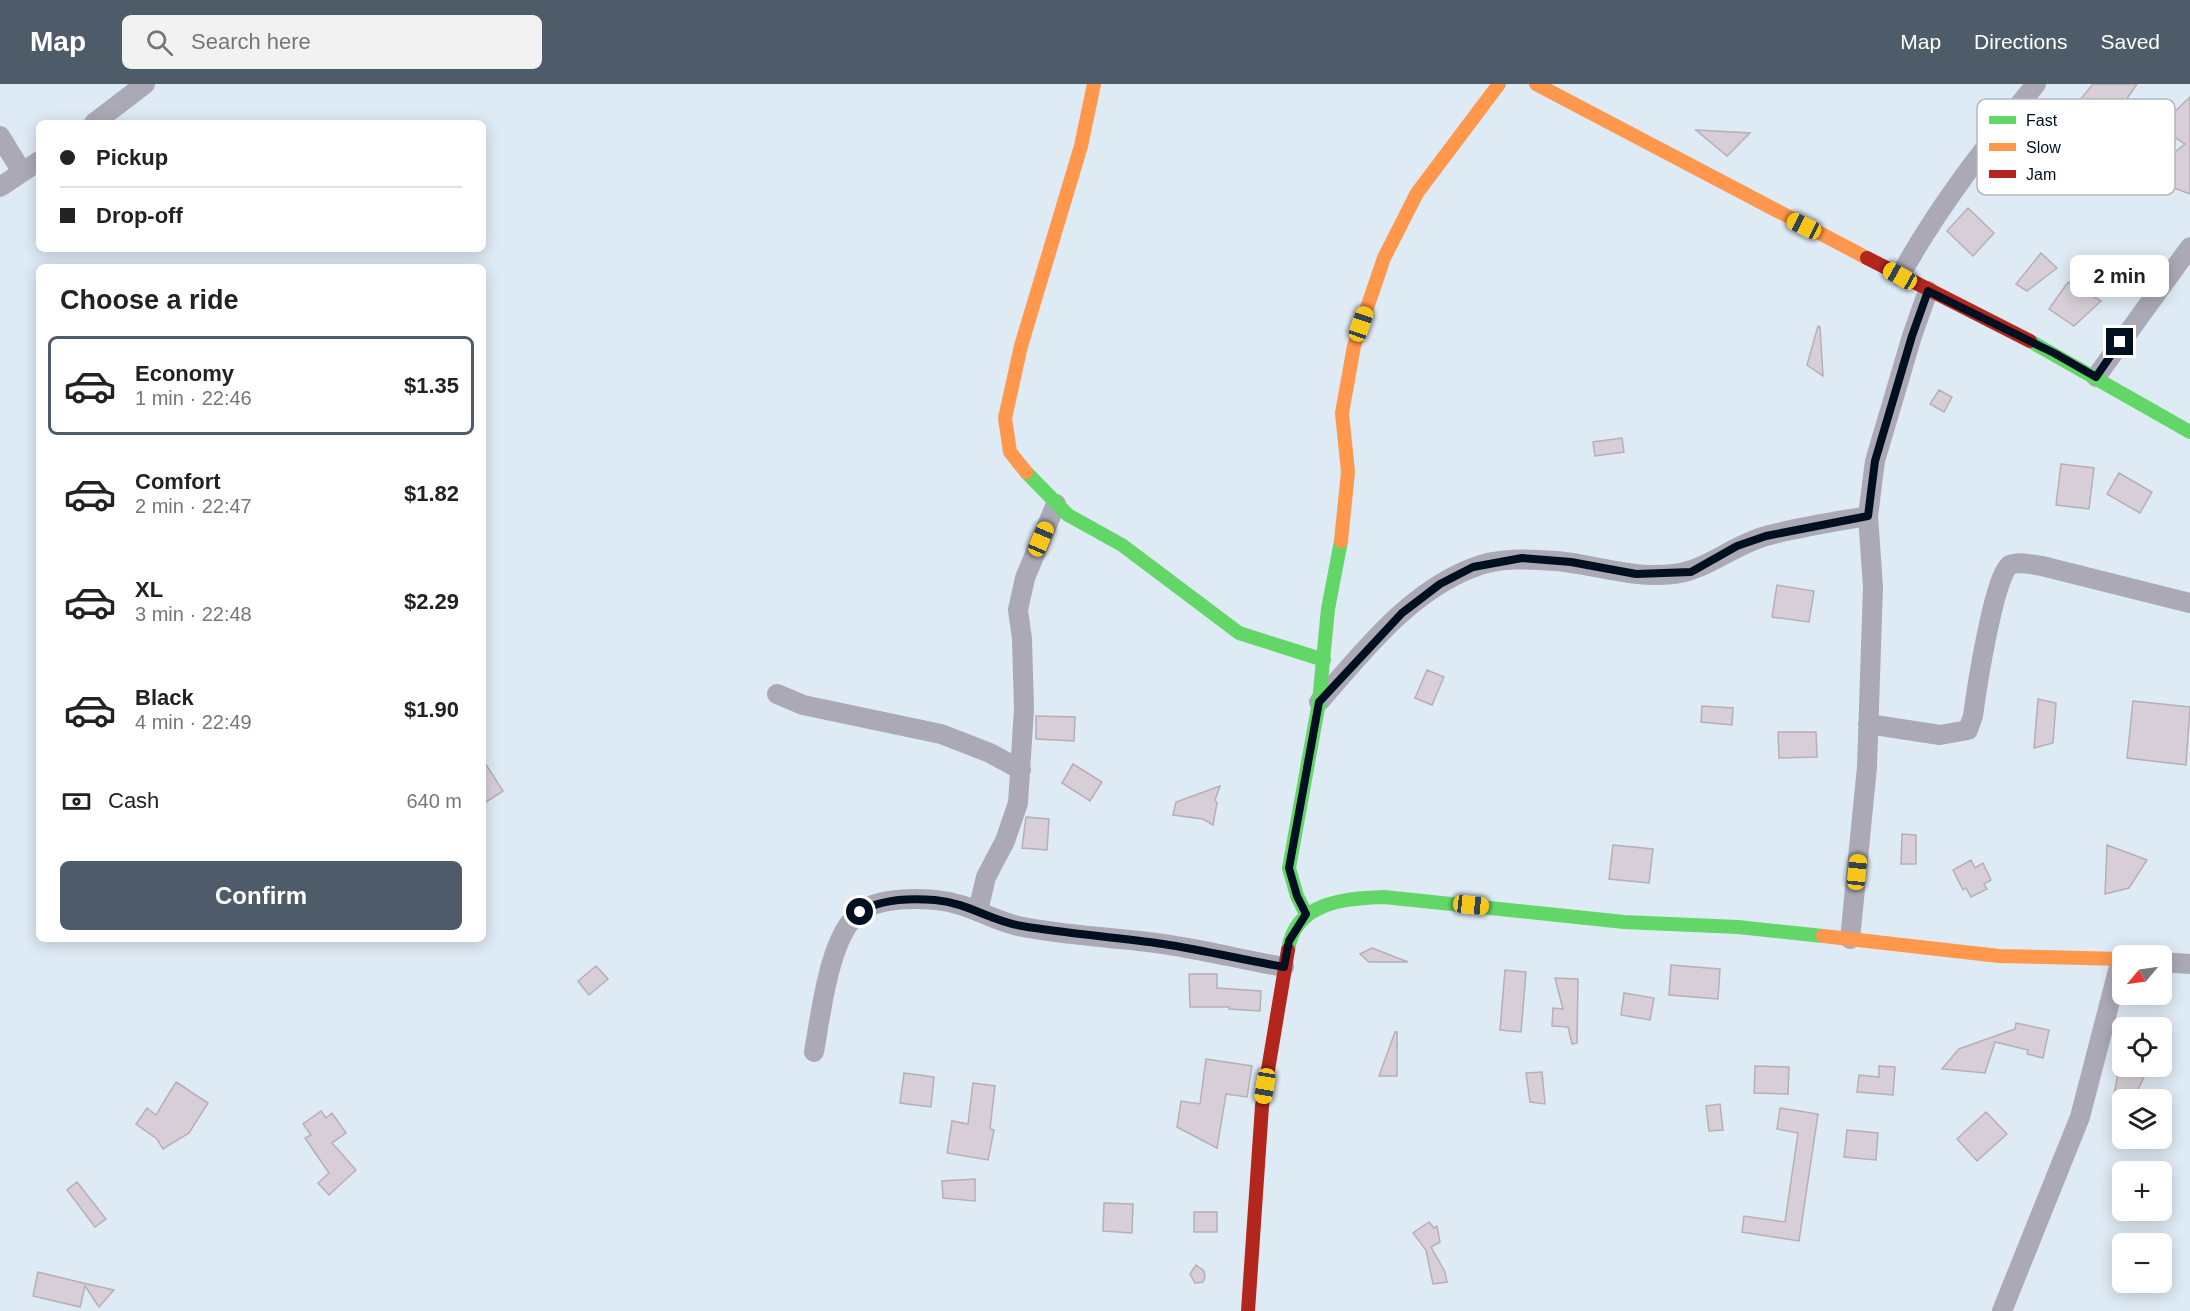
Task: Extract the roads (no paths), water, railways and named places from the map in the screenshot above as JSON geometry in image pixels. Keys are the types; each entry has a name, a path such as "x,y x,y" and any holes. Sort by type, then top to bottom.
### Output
{"street":[{"path":"98,120 145,84"},
{"path":"1094,84 1081,146 1021,346 1005,418 1010,452 1035,484 1068,515 1122,545 1239,633 1324,660"},
{"path":"1306,914 1297,896 1289,868 1319,702 1328,609 1344,523 1348,472 1342,413 1354,345 1384,258 1417,194 1499,84"},
{"path":"1536,84 1928,291 2054,353 2190,432"},
{"path":"2024,99 2036,84"},
{"path":"0,136 22,172"},
{"path":"1900,276 1931,220 1977,157"},
{"path":"0,187 36,162"},
{"path":"2096,377 2190,247"},
{"path":"1850,939 1867,767 1873,587 1868,516 1875,461 1912,336 1928,291"},
{"path":"978,911 986,877 1005,841 1017,803 1024,710 1022,639 1018,610 1025,578 1056,504"},
{"path":"1319,702 1402,613 1440,584 1473,567 1522,558 1571,562 1636,574 1670,575 1691,572 1737,546 1766,536 1868,516"},
{"path":"1868,724 1940,735 1968,730 1973,716 1996,595 2002,573 2010,565 2019,563 2042,566 2190,603"},
{"path":"777,694 803,705 941,734 990,753 1021,770"},
{"path":"1248,1311 1262,1106 1284,967 1289,941 1306,914 1324,905 1349,898 1384,897 1624,922 1738,927 1999,956 2112,959"},
{"path":"814,1052 835,954 844,931 868,906 900,900 935,900 969,906 993,919 1019,926 1164,944 1284,967"},
{"path":"2172,963 2190,964"},
{"path":"2002,1311 2080,1117 2112,997"}]}
